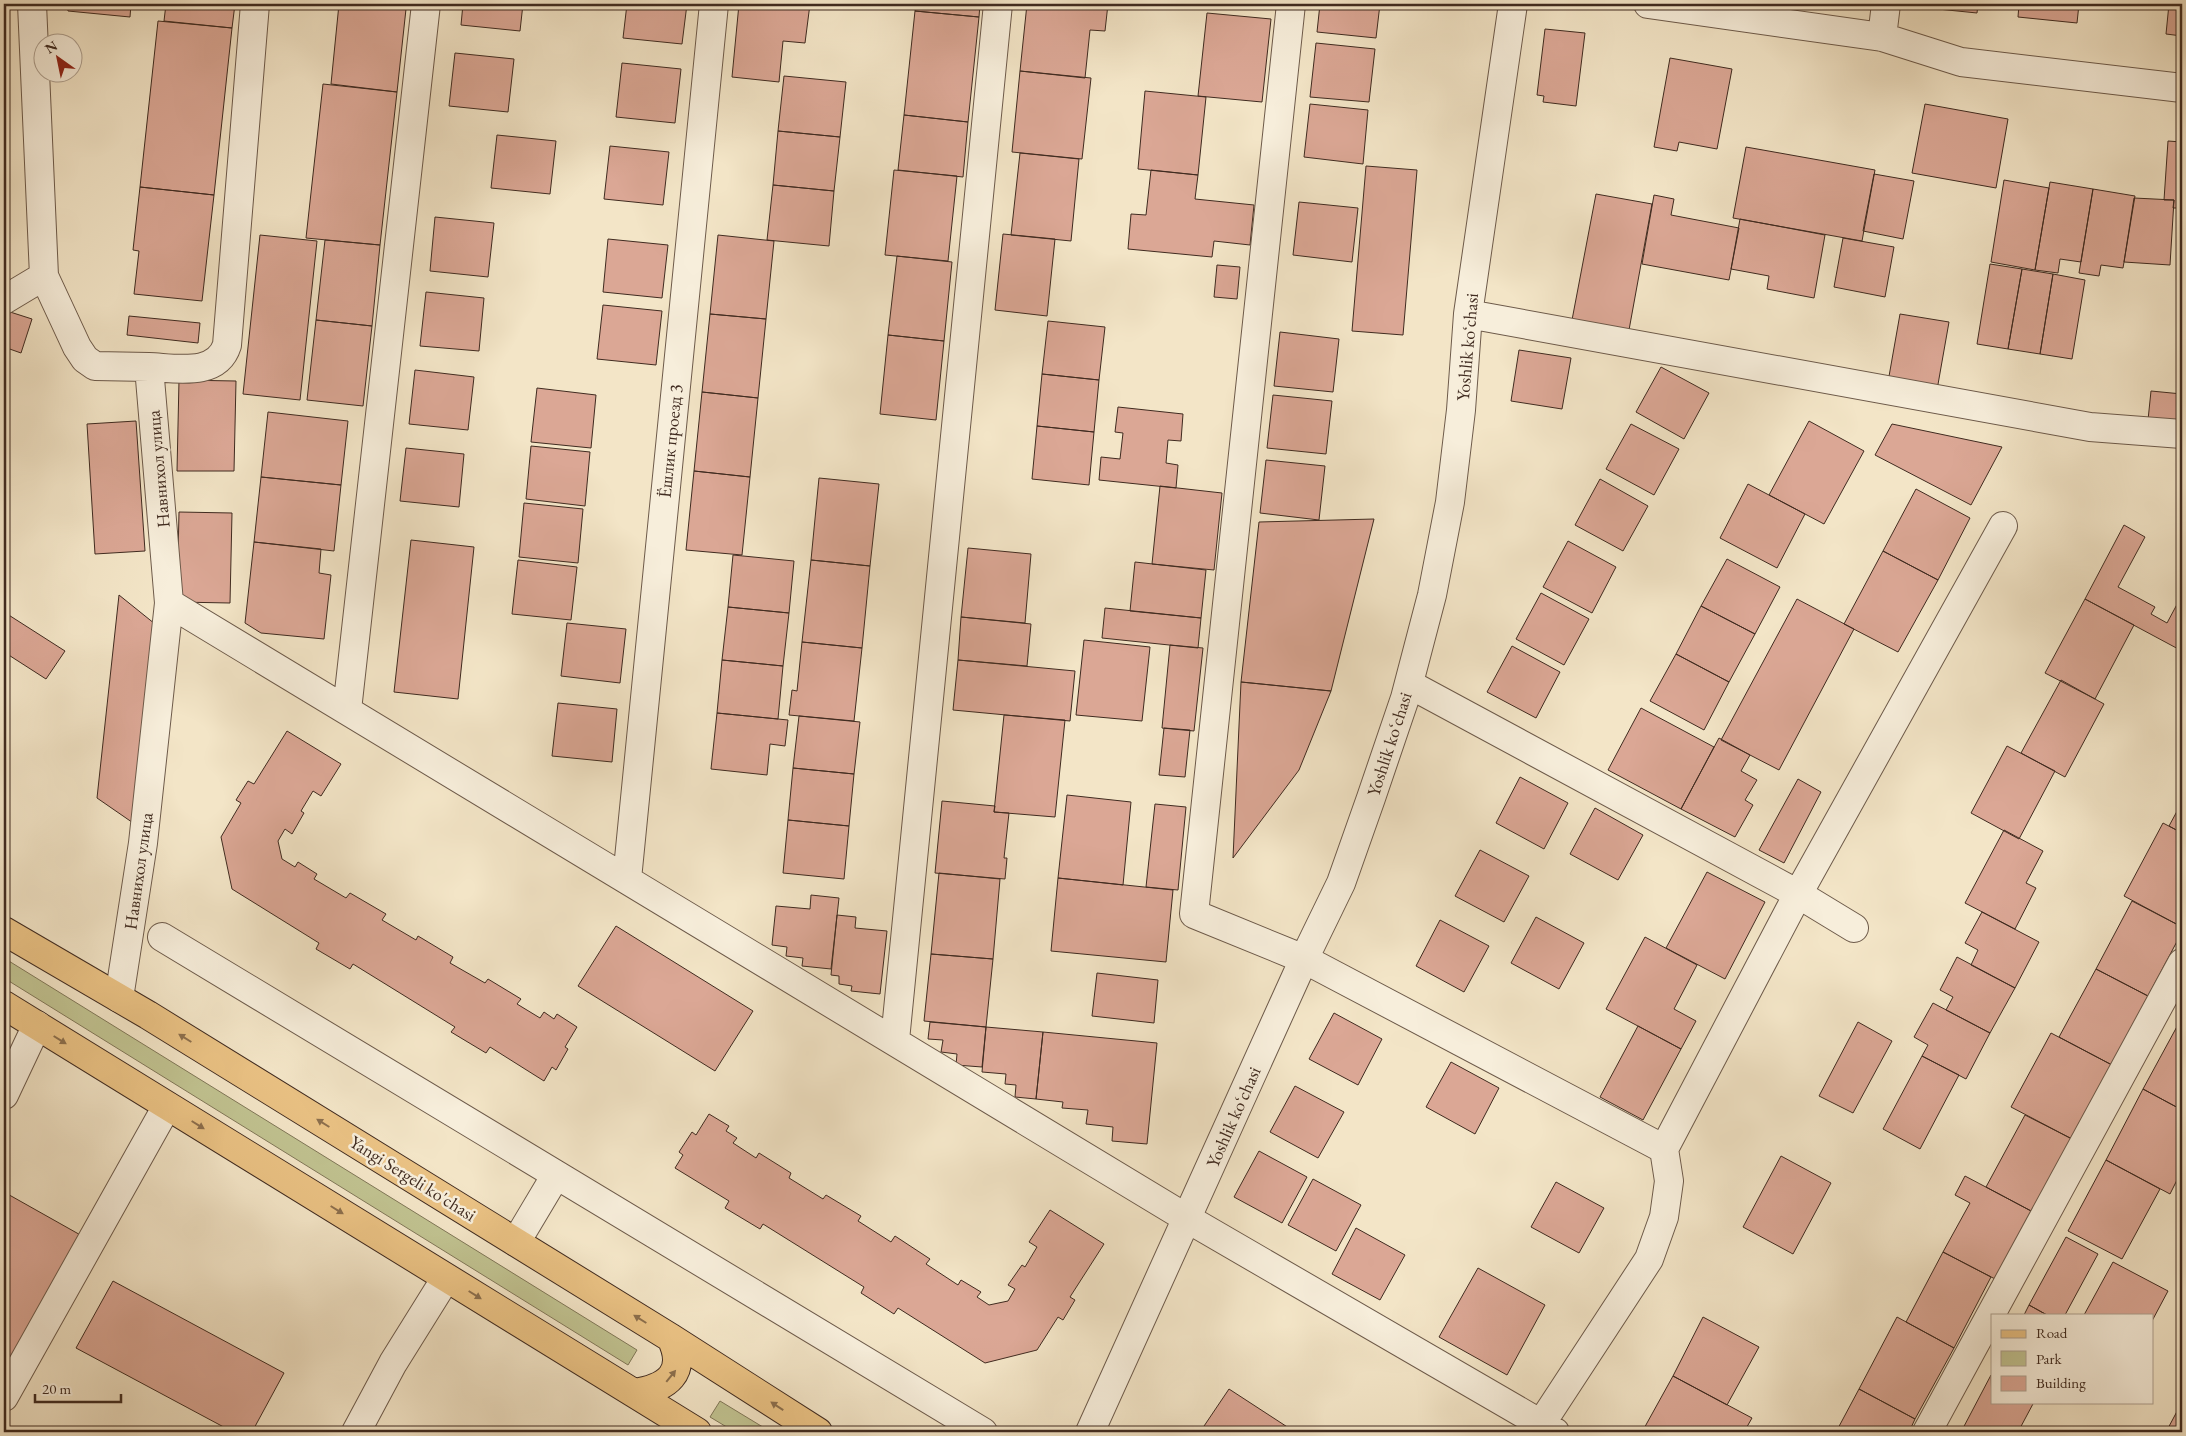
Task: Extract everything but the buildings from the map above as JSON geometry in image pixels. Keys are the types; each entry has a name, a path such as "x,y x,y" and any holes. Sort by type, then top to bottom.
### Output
{"main road":[{"name":"Yangi Sergeli ko'chasi","path":"4,931 119,998 516,1242 818,1432"},
{"path":"4,1005 698,1432"},
{"path":"634,1393 656,1388 672,1378 678,1359 676,1348 671,1338"}],"street":[{"path":"32,4 44,276 77,347 86,359 95,366 149,368 202,368 214,364 224,354 227,345 255,4"},
{"path":"347,710 426,4"},
{"name":"Ёшлик проезд 3","path":"627,879 714,4"},
{"path":"895,1040 998,4"},
{"path":"1291,4 1194,914 1304,959 1664,1149"},
{"name":"Yoshlik koʻchasi","path":"1090,1432 1340,883 1409,684 1432,595 1448,512 1461,410 1468,314 1513,4"},
{"path":"1648,4 1882,37 1961,62 2182,88"},
{"path":"1882,37 1886,4"},
{"path":"4,300 44,276"},
{"path":"1468,314 2090,426 2182,434"},
{"name":"Навнихол улица","path":"119,998 143,843 169,603 149,368"},
{"path":"169,603 895,1040 1188,1219 1548,1428 1649,1259 1664,1217 1669,1181 1664,1149 1798,894 2003,526"},
{"path":"1409,684 1798,894 1854,928"},
{"path":"162,937 983,1432"},
{"path":"1926,1432 2182,964"},
{"path":"4,1094 37,1026"},
{"path":"4,1397 166,1106"},
{"path":"516,1242 556,1175"},
{"path":"356,1432 393,1363 446,1278"}],"green space":[{"path":"4,958 637,1350 628,1365 4,978"},
{"path":"720,1401 771,1432 735,1432 710,1417"}]}
